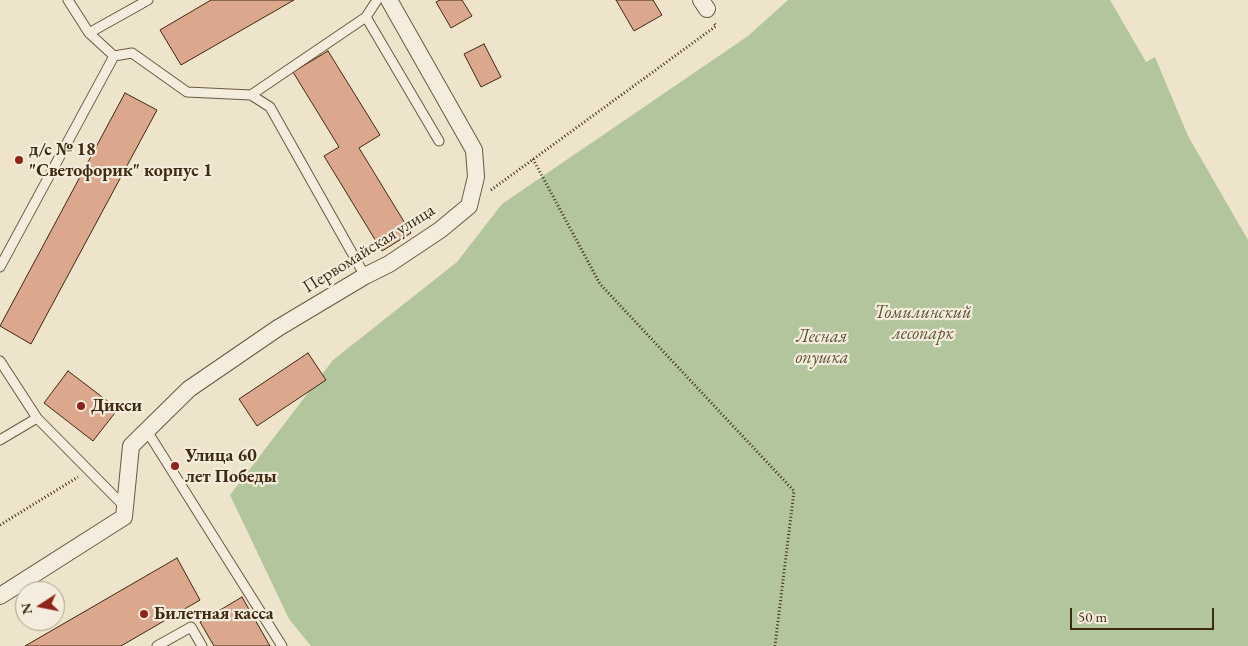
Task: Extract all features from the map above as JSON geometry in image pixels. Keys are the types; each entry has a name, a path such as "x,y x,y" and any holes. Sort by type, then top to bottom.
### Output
{"street":[{"path":"389,0 474,150 476,178 469,206"},
{"name":"Первомайская улица","path":"126,508 131,446 189,389 278,328 365,276 389,264 433,235 469,206"},
{"path":"0,596 124,517 126,508"}],"lane":[{"path":"68,0 89,33 114,56"},
{"path":"89,33 148,0"},
{"path":"251,95 366,17 377,0"},
{"path":"366,17 439,140"},
{"path":"114,56 132,53 187,92 251,95 270,107 365,276"},
{"path":"0,267 114,56"},
{"path":"0,361 37,418 126,508"},
{"path":"0,440 37,418"},
{"path":"147,432 282,646"},
{"path":"157,646 191,627 202,646"}],"path":[{"path":"469,206 716,26"},
{"path":"532,159 600,284 794,491 775,646"},
{"path":"0,525 89,470"}],"green space":[{"name":"Томилинский лесопарк","path":"788,0 1110,0 1146,62 1155,57 1188,136 1248,240 1248,646 311,646 289,619 230,495 333,360 457,262 502,204 748,36"}],"building":[{"path":"211,0 294,0 181,65 160,30"},
{"path":"440,0 462,0 472,16 451,28 436,2"},
{"path":"616,0 653,0 662,15 634,31"},
{"path":"484,44 501,77 481,87 464,54"},
{"path":"328,51 380,135 359,148 411,233 382,251 324,156 339,147 293,72"},
{"path":"125,93 157,110 31,344 0,326"},
{"path":"308,353 326,380 257,426 239,399"},
{"name":"Дикси","path":"68,371 118,409 93,441 44,403"},
{"path":"177,558 200,600 121,646 25,646 51,631 65,631 65,623"},
{"path":"242,597 270,646 214,646 200,622"}],"place":[{"name":"д/с № 18 \"Светофорик\" корпус 1","path":"19,160"},
{"name":"Дикси","path":"81,406"},
{"name":"Улица 60 лет Победы","path":"175,466"},
{"name":"Билетная касса","path":"144,614"}],"park label":[{"name":"Лесная опушка","path":"822,347"}]}
